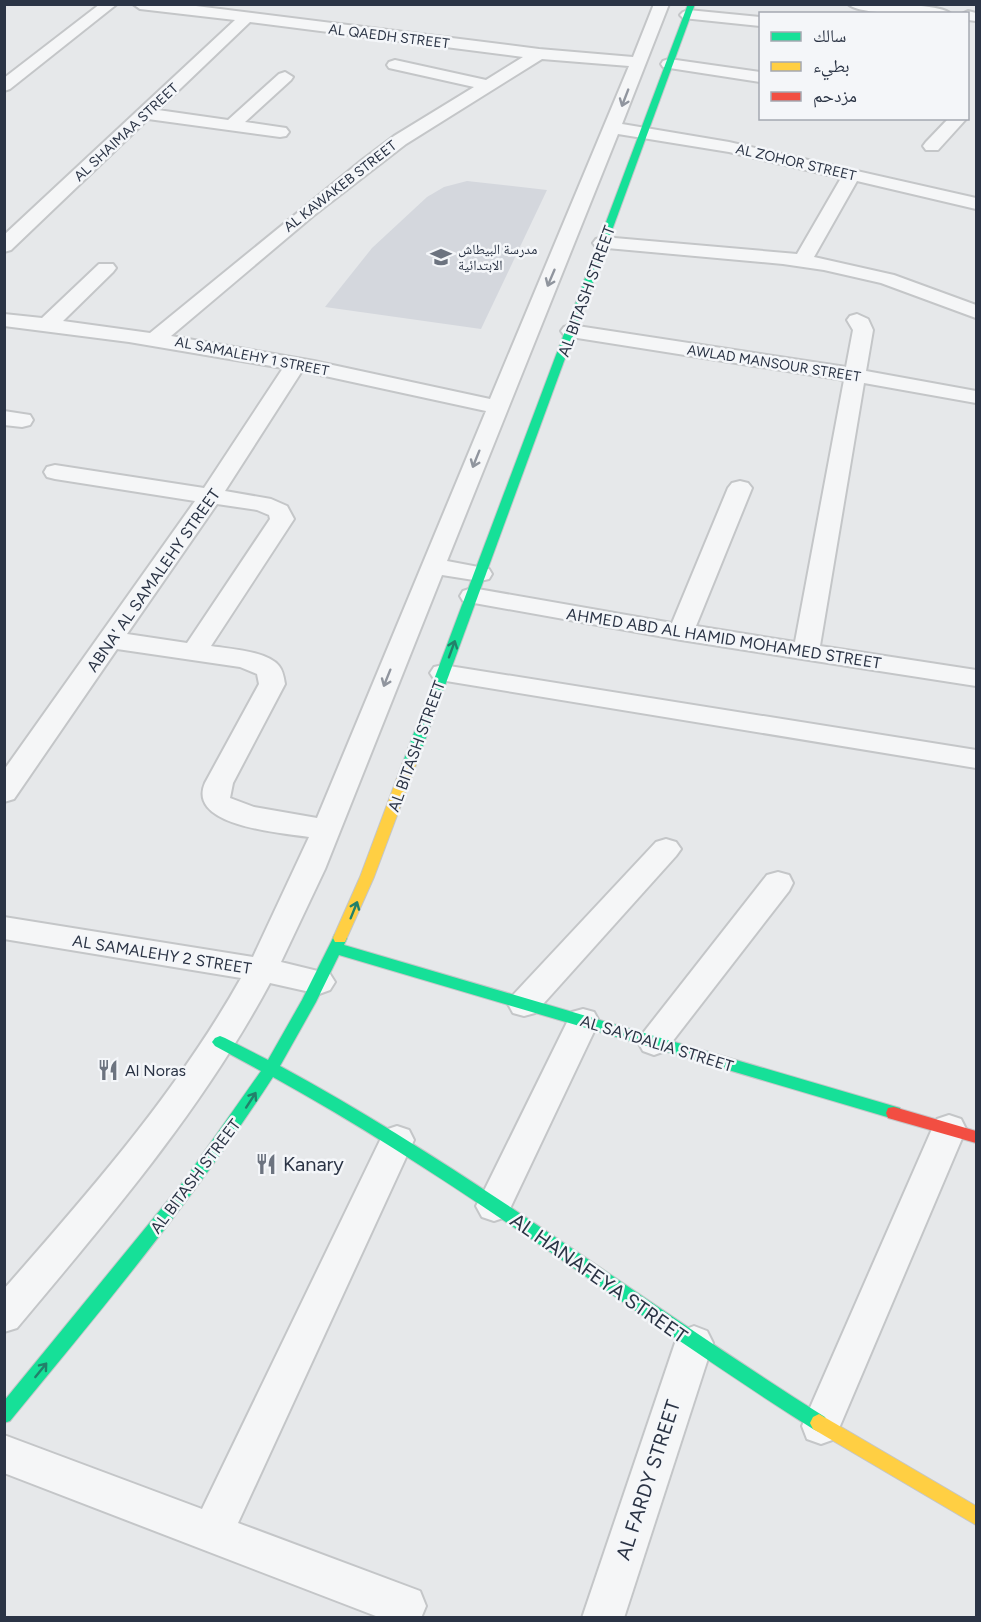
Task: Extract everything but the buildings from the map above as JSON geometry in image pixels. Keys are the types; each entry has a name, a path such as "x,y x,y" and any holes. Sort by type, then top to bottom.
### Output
{"street":[{"path":"4,86 110,4"},
{"name":"AL QAEDH STREET","path":"140,4 209,9 246,18 539,54 639,62"},
{"name":"AL BITASH STREET","path":"4,1316 155,1135 220,1042 262,970 326,829 662,4"},
{"path":"855,4 926,12"},
{"path":"690,10 759,22"},
{"name":"AL BITASH STREET","path":"4,1415 197,1176 272,1068 337,949 367,877 690,10"},
{"name":"AL SHAIMAA STREET","path":"4,246 246,18"},
{"name":"AL KAWAKEB STREET","path":"156,338 277,236 379,155 539,54"},
{"path":"669,64 759,77"},
{"path":"395,65 488,85"},
{"path":"231,126 285,77"},
{"path":"146,114 280,132"},
{"path":"932,146 957,120"},
{"name":"AL ZOHOR STREET","path":"613,128 739,149 976,203"},
{"path":"803,260 852,174"},
{"path":"603,243 803,260 865,272 976,312"},
{"path":"48,324 106,268"},
{"name":"AL SAMALEHY 1 STREET","path":"4,320 156,338 296,364 497,407"},
{"path":"806,652 863,327 857,320"},
{"name":"AWLAD MANSOUR STREET","path":"571,332 855,375 976,397"},
{"name":"ABNA' AL SAMALEHY STREET","path":"4,792 211,495 296,364"},
{"path":"55,472 211,495 269,506 279,511 282,519 194,652"},
{"path":"681,632 740,488"},
{"name":"AHMED ABD AL HAMID MOHAMED STREET","path":"433,566 476,585 681,632 976,678"},
{"path":"112,640 253,662 269,670 272,677 269,692 216,790 219,804 234,812 326,829"},
{"path":"443,673 976,759"},
{"path":"524,1004 666,849"},
{"path":"654,1042 778,883"},
{"name":"AL SAMALEHY 2 STREET","path":"4,928 262,970 319,982"},
{"name":"AL SAYDALIA STREET","path":"337,949 963,1133"},
{"path":"494,1206 583,1021"},
{"name":"AL HANAFEYA STREET","path":"220,1042 272,1068 397,1140 694,1343 821,1426 976,1516"},
{"path":"821,1426 963,1133"},
{"path":"212,1533 397,1140"},
{"name":"AL FARDY STREET","path":"603,1617 694,1343"},
{"path":"4,1454 405,1606"}],"shaded area":[{"name":"مدرسة البيطاش الابتدائية","path":"467,181 547,190 481,329 325,307 372,248 427,197 444,187"}],"traffic: fast":[{"path":"410,762 692,4"},
{"path":"4,1415 143,1246 232,1127 273,1065 309,1002 340,938"},
{"path":"337,949 894,1113"},
{"path":"220,1042 402,1145 713,1355 819,1423"}],"traffic: slow":[{"path":"340,938 367,877 410,762"},
{"path":"819,1423 976,1516"}],"traffic: jam":[{"path":"894,1113 976,1137"}],"place":[{"name":"مدرسة البيطاش الابتدائية","path":"441,257"},
{"name":"Al Noras","path":"108,1070"},
{"name":"Kanary","path":"266,1164"}]}
